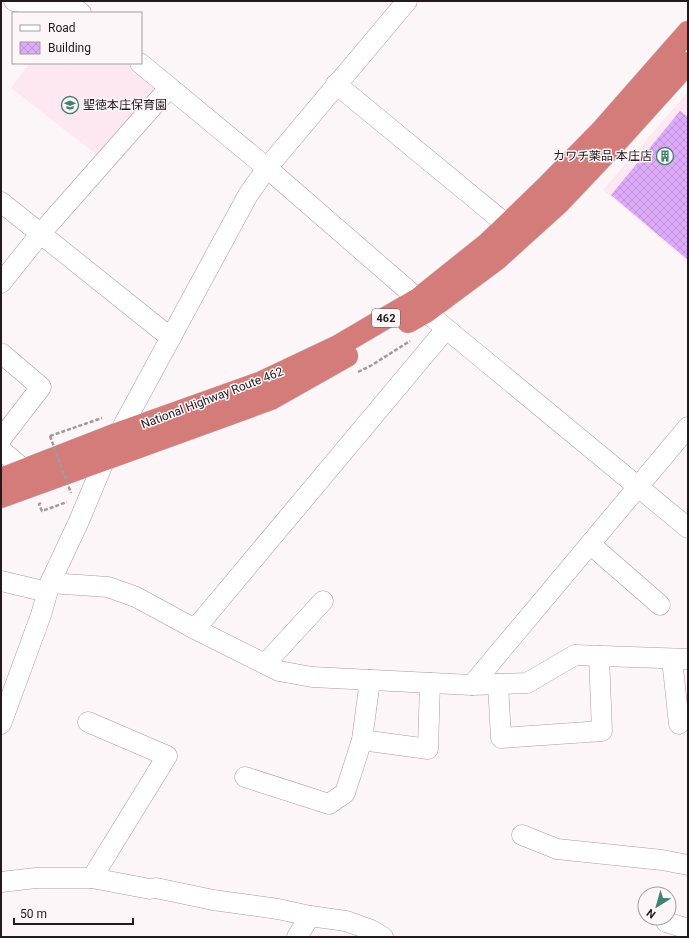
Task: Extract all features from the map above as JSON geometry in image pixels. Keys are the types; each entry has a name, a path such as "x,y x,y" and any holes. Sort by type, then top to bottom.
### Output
{"highway":[{"name":"National Highway Route 462","path":"1,479 36,485 119,433 262,382 422,305 507,225 601,131 688,32"},
{"name":"National Highway Route 462","path":"1,497 271,399 496,260 559,203 688,63"}],"street":[{"path":"14,1 81,8"},
{"path":"1,724 41,615 48,587 79,521 105,460 248,195 267,168 407,1"},
{"path":"141,64 267,168 422,305 446,329 688,528"},
{"path":"336,84 507,225"},
{"path":"1,283 41,233 170,88"},
{"path":"1,202 171,338"},
{"path":"195,629 446,329"},
{"path":"1,353 41,387 1,439"},
{"path":"472,685 688,427"},
{"path":"1,450 36,485"},
{"path":"590,544 660,605"},
{"path":"1,581 48,587 108,587 136,597 195,629 265,664 279,670 312,677 472,685 528,683 575,655 681,656 679,724"},
{"path":"265,664 323,601"},
{"path":"498,684 502,738 602,732 599,656"},
{"path":"245,777 329,804 345,793 362,740 370,680"},
{"path":"362,740 428,749 430,683"},
{"path":"88,722 167,756 92,878"},
{"path":"522,835 557,849 662,860 688,865"},
{"path":"1,882 36,878 92,878 150,889 156,888 213,900 278,909 310,916 346,921 371,930 383,937"},
{"path":"296,937 310,916"},
{"path":"677,926 688,929"}],"path":[{"path":"64,495 71,493 50,436 104,417"},
{"path":"36,485 39,504 42,511 67,502"}],"shaded area":[{"path":"29,64 135,64 163,85 101,158 11,88"},
{"name":"カワチ薬品 本庄店","path":"688,92 688,262 603,190"}],"building":[{"name":"カワチ薬品 本庄店","path":"680,111 688,117 688,260 611,195"}],"place":[{"name":"聖徳本庄保育園","path":"70,105"},
{"name":"カワチ薬品 本庄店","path":"665,156"}]}
